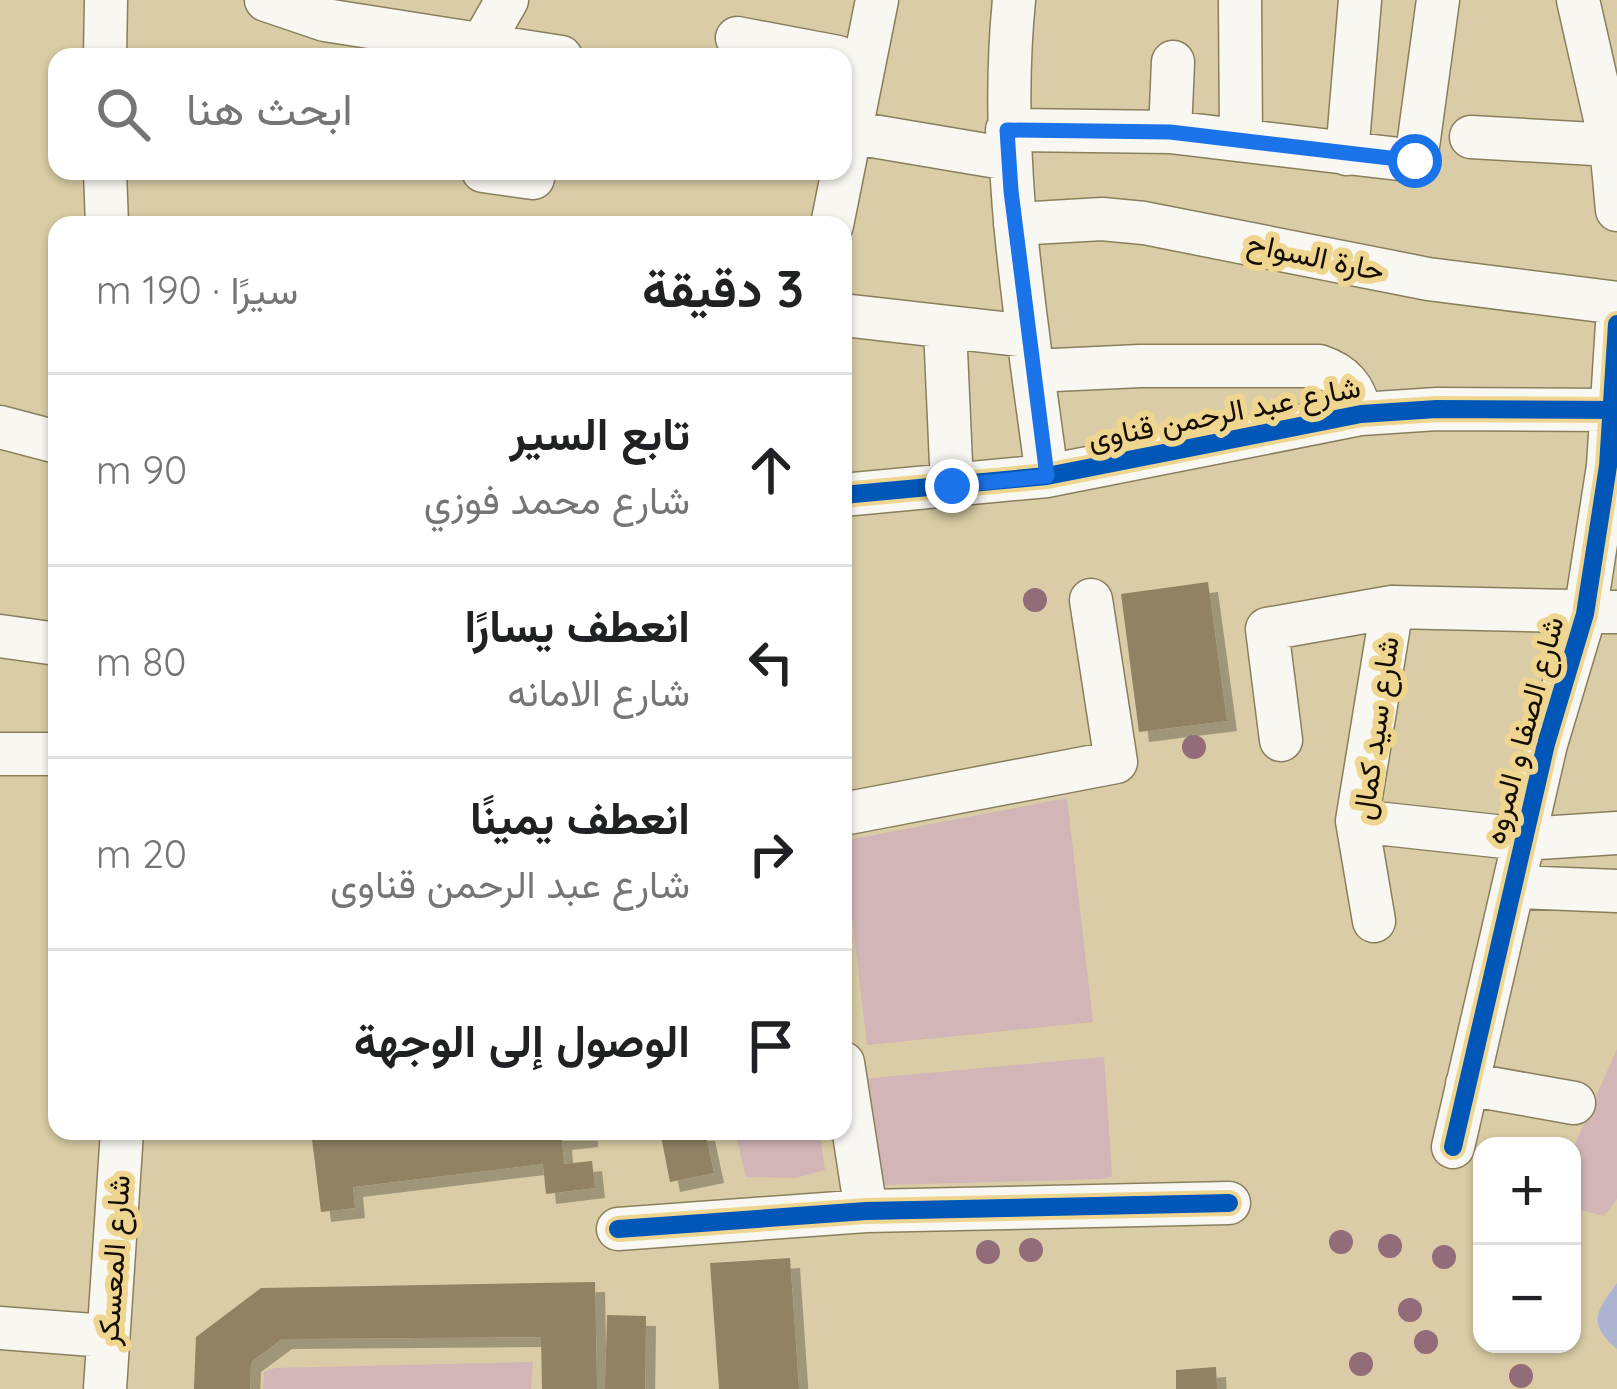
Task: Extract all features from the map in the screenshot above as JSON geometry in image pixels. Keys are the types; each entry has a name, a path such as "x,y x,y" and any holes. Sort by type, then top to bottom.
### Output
{"street":[{"path":"105,48 106,0"},
{"path":"266,0 506,48"},
{"path":"482,44 507,0"},
{"path":"852,53 877,0"},
{"path":"1014,0 1008,144 1047,476"},
{"path":"1240,0 1241,139"},
{"path":"1347,154 1360,0"},
{"path":"852,132 1008,144 1170,132 1415,161 1438,0"},
{"path":"1578,0 1605,66 1617,211"},
{"path":"737,38 790,48"},
{"path":"1170,132 1173,62"},
{"path":"1471,137 1611,145"},
{"path":"106,180 107,216"},
{"path":"833,216 839,180"},
{"name":"حارة السواح","path":"1015,224 1102,219 1144,223 1429,279 1617,303"},
{"path":"852,316 945,328 1030,354 1161,366 1319,366 1348,382 1360,414"},
{"name":"شارع الصفا و المروه","path":"1453,1147 1546,744 1601,613 1617,324"},
{"path":"945,328 952,486"},
{"name":"شارع عبد الرحمن قناوى","path":"852,494 1047,476 1360,414 1614,410"},
{"path":"0,427 48,440"},
{"path":"852,812 1116,762 1090,600"},
{"path":"1281,740 1268,629 1392,607 1601,613"},
{"name":"شارع سيد كمال","path":"1374,921 1357,820 1392,607"},
{"path":"0,636 48,643"},
{"path":"0,754 48,754"},
{"path":"1357,820 1523,839 1617,833"},
{"path":"1514,887 1617,892"},
{"path":"1467,1084 1574,1102"},
{"path":"852,1121 866,1210"},
{"name":"شارع المعسكر","path":"105,1389 121,1140"},
{"path":"618,1229 866,1210 1229,1203"},
{"path":"0,1328 106,1336"}],"shaded area":[{"path":"1067,798 1093,1022 867,1045 852,918 852,839"},
{"path":"1617,1049 1617,1199 1604,1216 1581,1210 1578,1137"},
{"path":"1104,1057 1112,1176 876,1182 862,1079"},
{"path":"737,1140 820,1140 825,1170 795,1178 746,1177"},
{"path":"533,1362 531,1389 263,1389 264,1372 275,1368"}],"water":[{"path":"1617,1283 1617,1349 1601,1332 1598,1317"}],"building":[{"path":"1208,582 1227,721 1139,732 1121,594"},
{"path":"312,1140 562,1140 564,1164 592,1161 595,1188 546,1194 543,1164 353,1187 355,1208 321,1212"},
{"path":"662,1140 707,1140 714,1173 670,1182"},
{"path":"790,1258 799,1389 719,1389 710,1263"},
{"path":"595,1282 597,1389 542,1389 541,1337 282,1339 251,1362 250,1389 194,1389 196,1337 261,1288"},
{"path":"607,1315 646,1316 645,1389 605,1389"},
{"path":"1216,1367 1217,1389 1176,1389 1176,1370"}],"cycle path":[{"path":"1453,1147 1546,744 1585,614 1608,466 1617,324"},
{"path":"852,494 1047,476 1361,414 1437,409 1617,410"},
{"path":"618,1229 866,1211 1229,1203"}],"route":[{"path":"952,486 1047,476 1007,130 1170,132 1415,161"}]}
